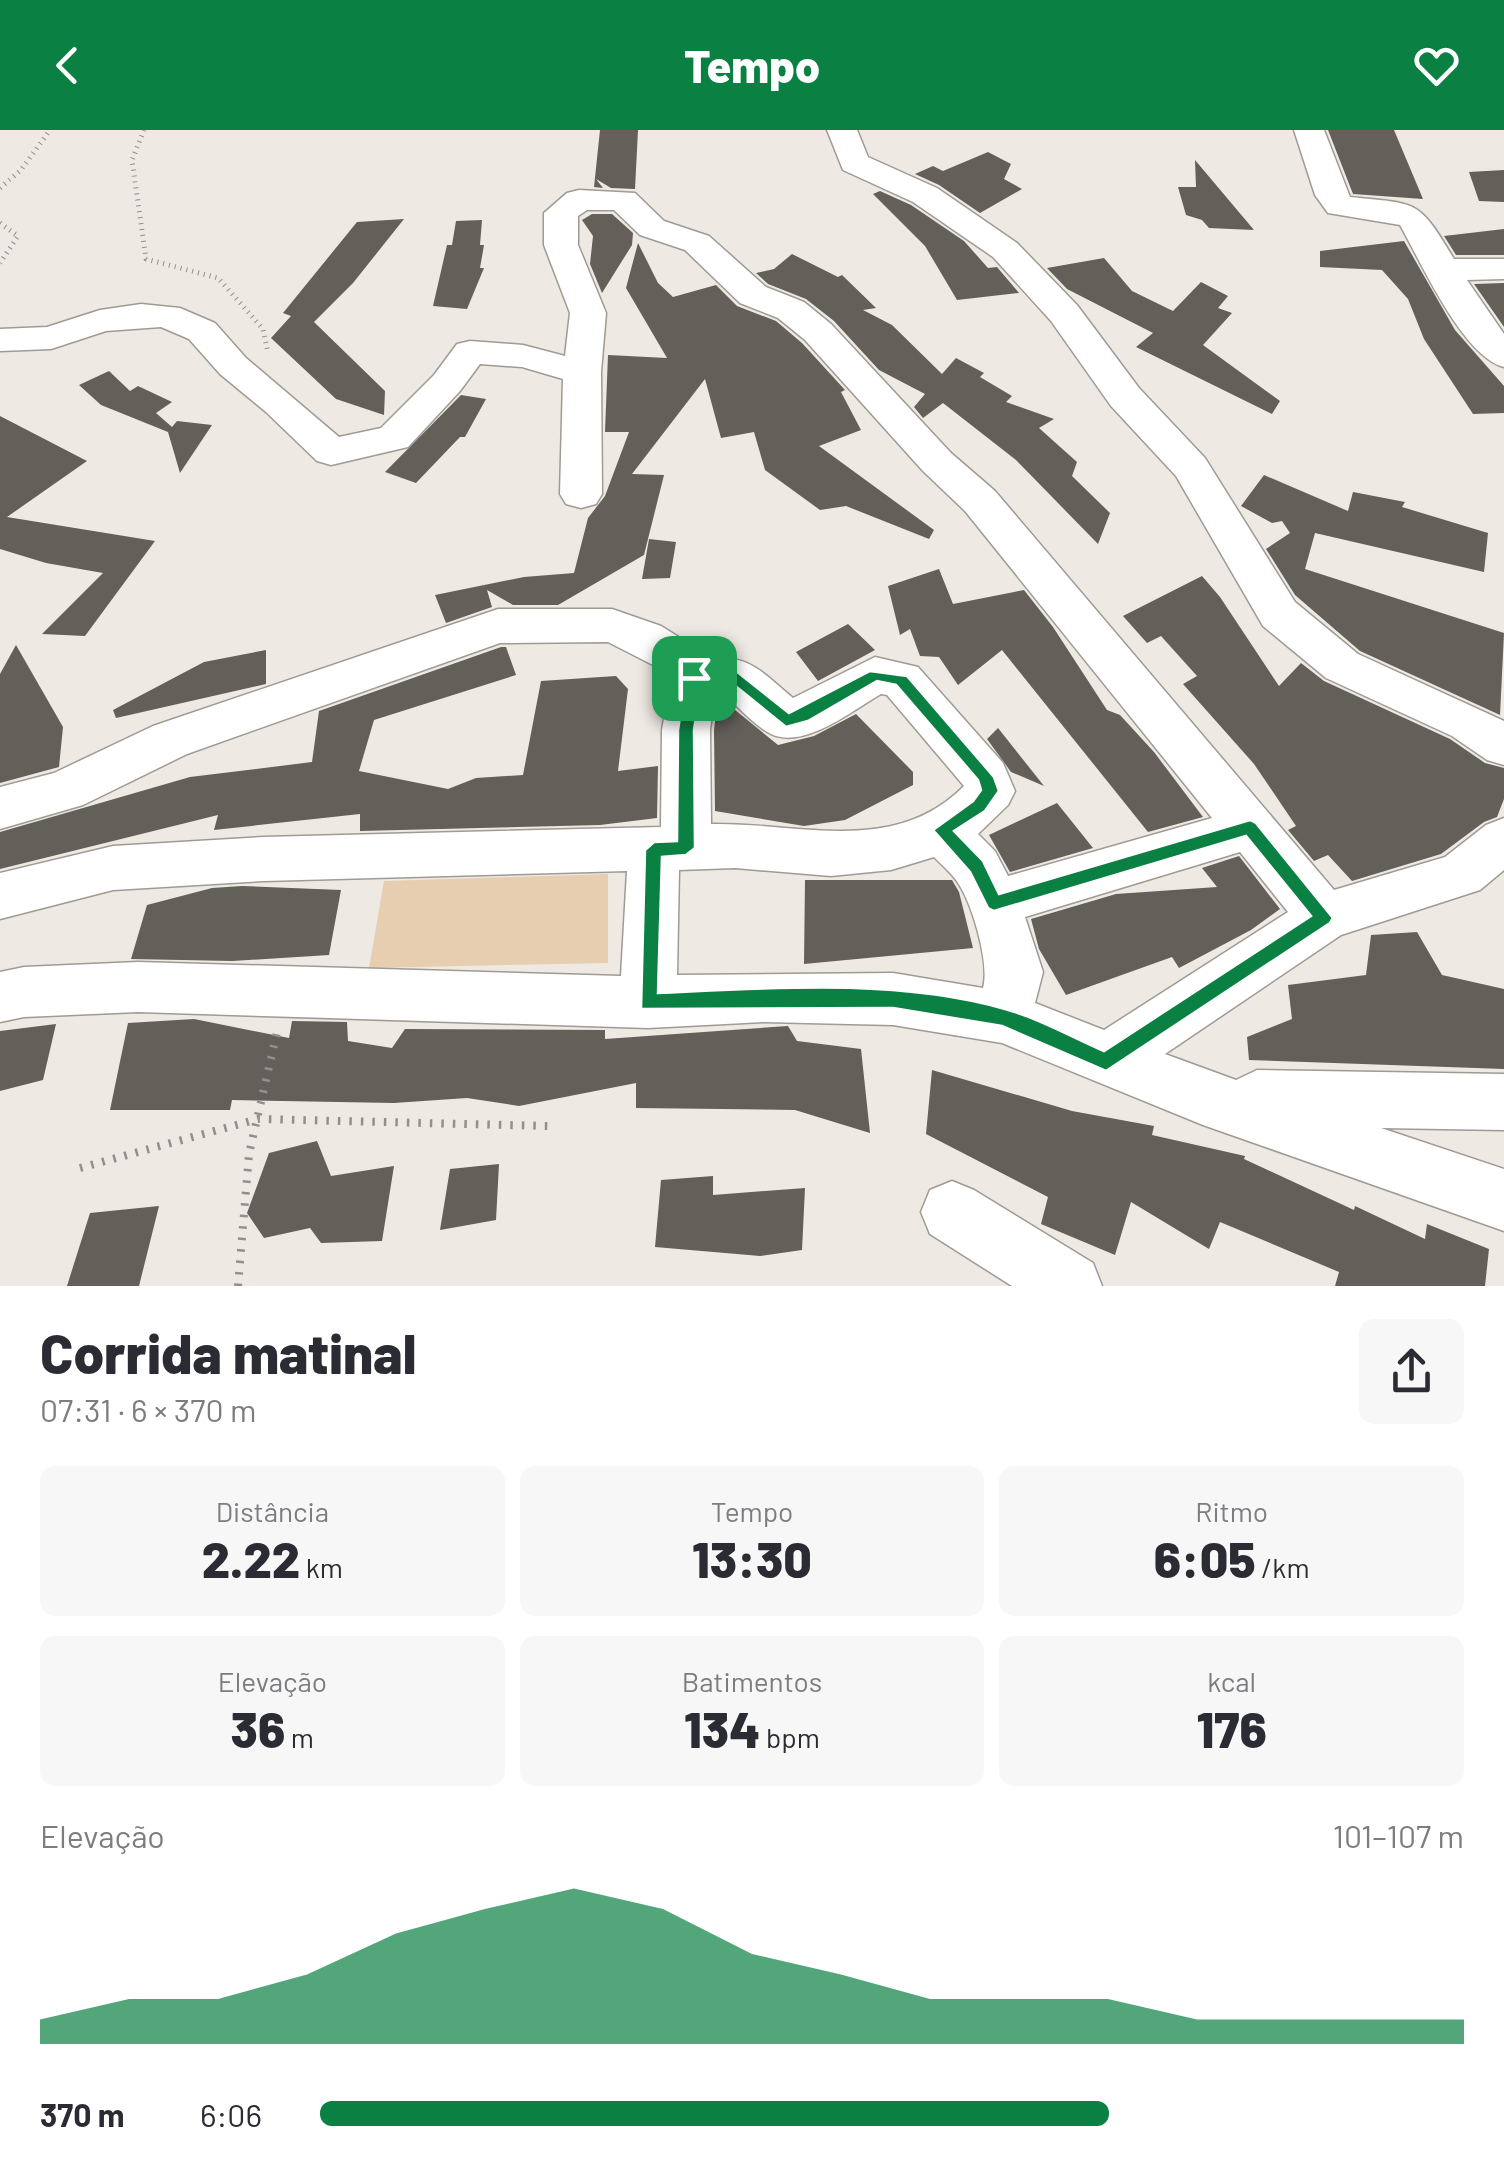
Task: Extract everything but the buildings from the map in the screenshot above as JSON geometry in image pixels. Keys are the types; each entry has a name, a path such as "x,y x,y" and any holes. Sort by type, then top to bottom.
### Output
{"street":[{"path":"842,130 854,163 926,195 1005,250 1064,313 1092,355 1191,468 1279,614 1342,666 1468,723 1504,746"},
{"path":"1309,130 1331,195 1340,206 1403,212 1413,219 1475,324 1500,347"},
{"path":"581,494 582,372 588,314 561,245 561,212 579,200 623,200 652,228 698,243 753,296 792,310 818,332 937,462 980,501 1324,918"},
{"path":"1443,270 1504,269"},
{"path":"0,340 51,338 100,321 167,316 202,332 233,366 280,403 331,452 394,438 447,383 470,352 524,356 582,372"},
{"path":"0,808 65,791 170,740 498,626 612,626 645,638 669,653 694,678"},
{"path":"0,896 112,868 283,859 739,846 773,852 882,852 942,830 979,806 990,791 986,777 901,680 875,675 802,716 786,720 731,673 694,678"},
{"path":"648,1002 694,678"},
{"path":"994,903 1250,828"},
{"path":"942,830 976,867 994,903 1015,972 1004,1017"},
{"path":"1106,1061 1324,918 1462,874 1504,840"},
{"path":"0,997 24,992 138,987 648,1002 764,997 893,999 1004,1017 1203,1098 1504,1200"},
{"path":"1203,1098 1504,1102"},
{"path":"952,1212 1070,1286"}],"path":[{"path":"0,188 22,170 50,130"},
{"path":"144,130 132,160 146,259 218,278 263,329 280,403"},
{"path":"0,222 18,236 0,263"},
{"path":"238,1286 249,1154 286,992"},
{"path":"80,1168 258,1118 548,1126"}],"shaded area":[{"path":"608,874 608,963 369,968 384,881"}],"route":[{"path":"731,673 786,720 802,716 875,675 901,680 986,777 990,791 979,806 942,830 976,867 994,903 1250,828 1324,918 1106,1061 1004,1017 893,999 764,997 648,1002 654,850 686,848 686,730 694,678 731,673"}]}
